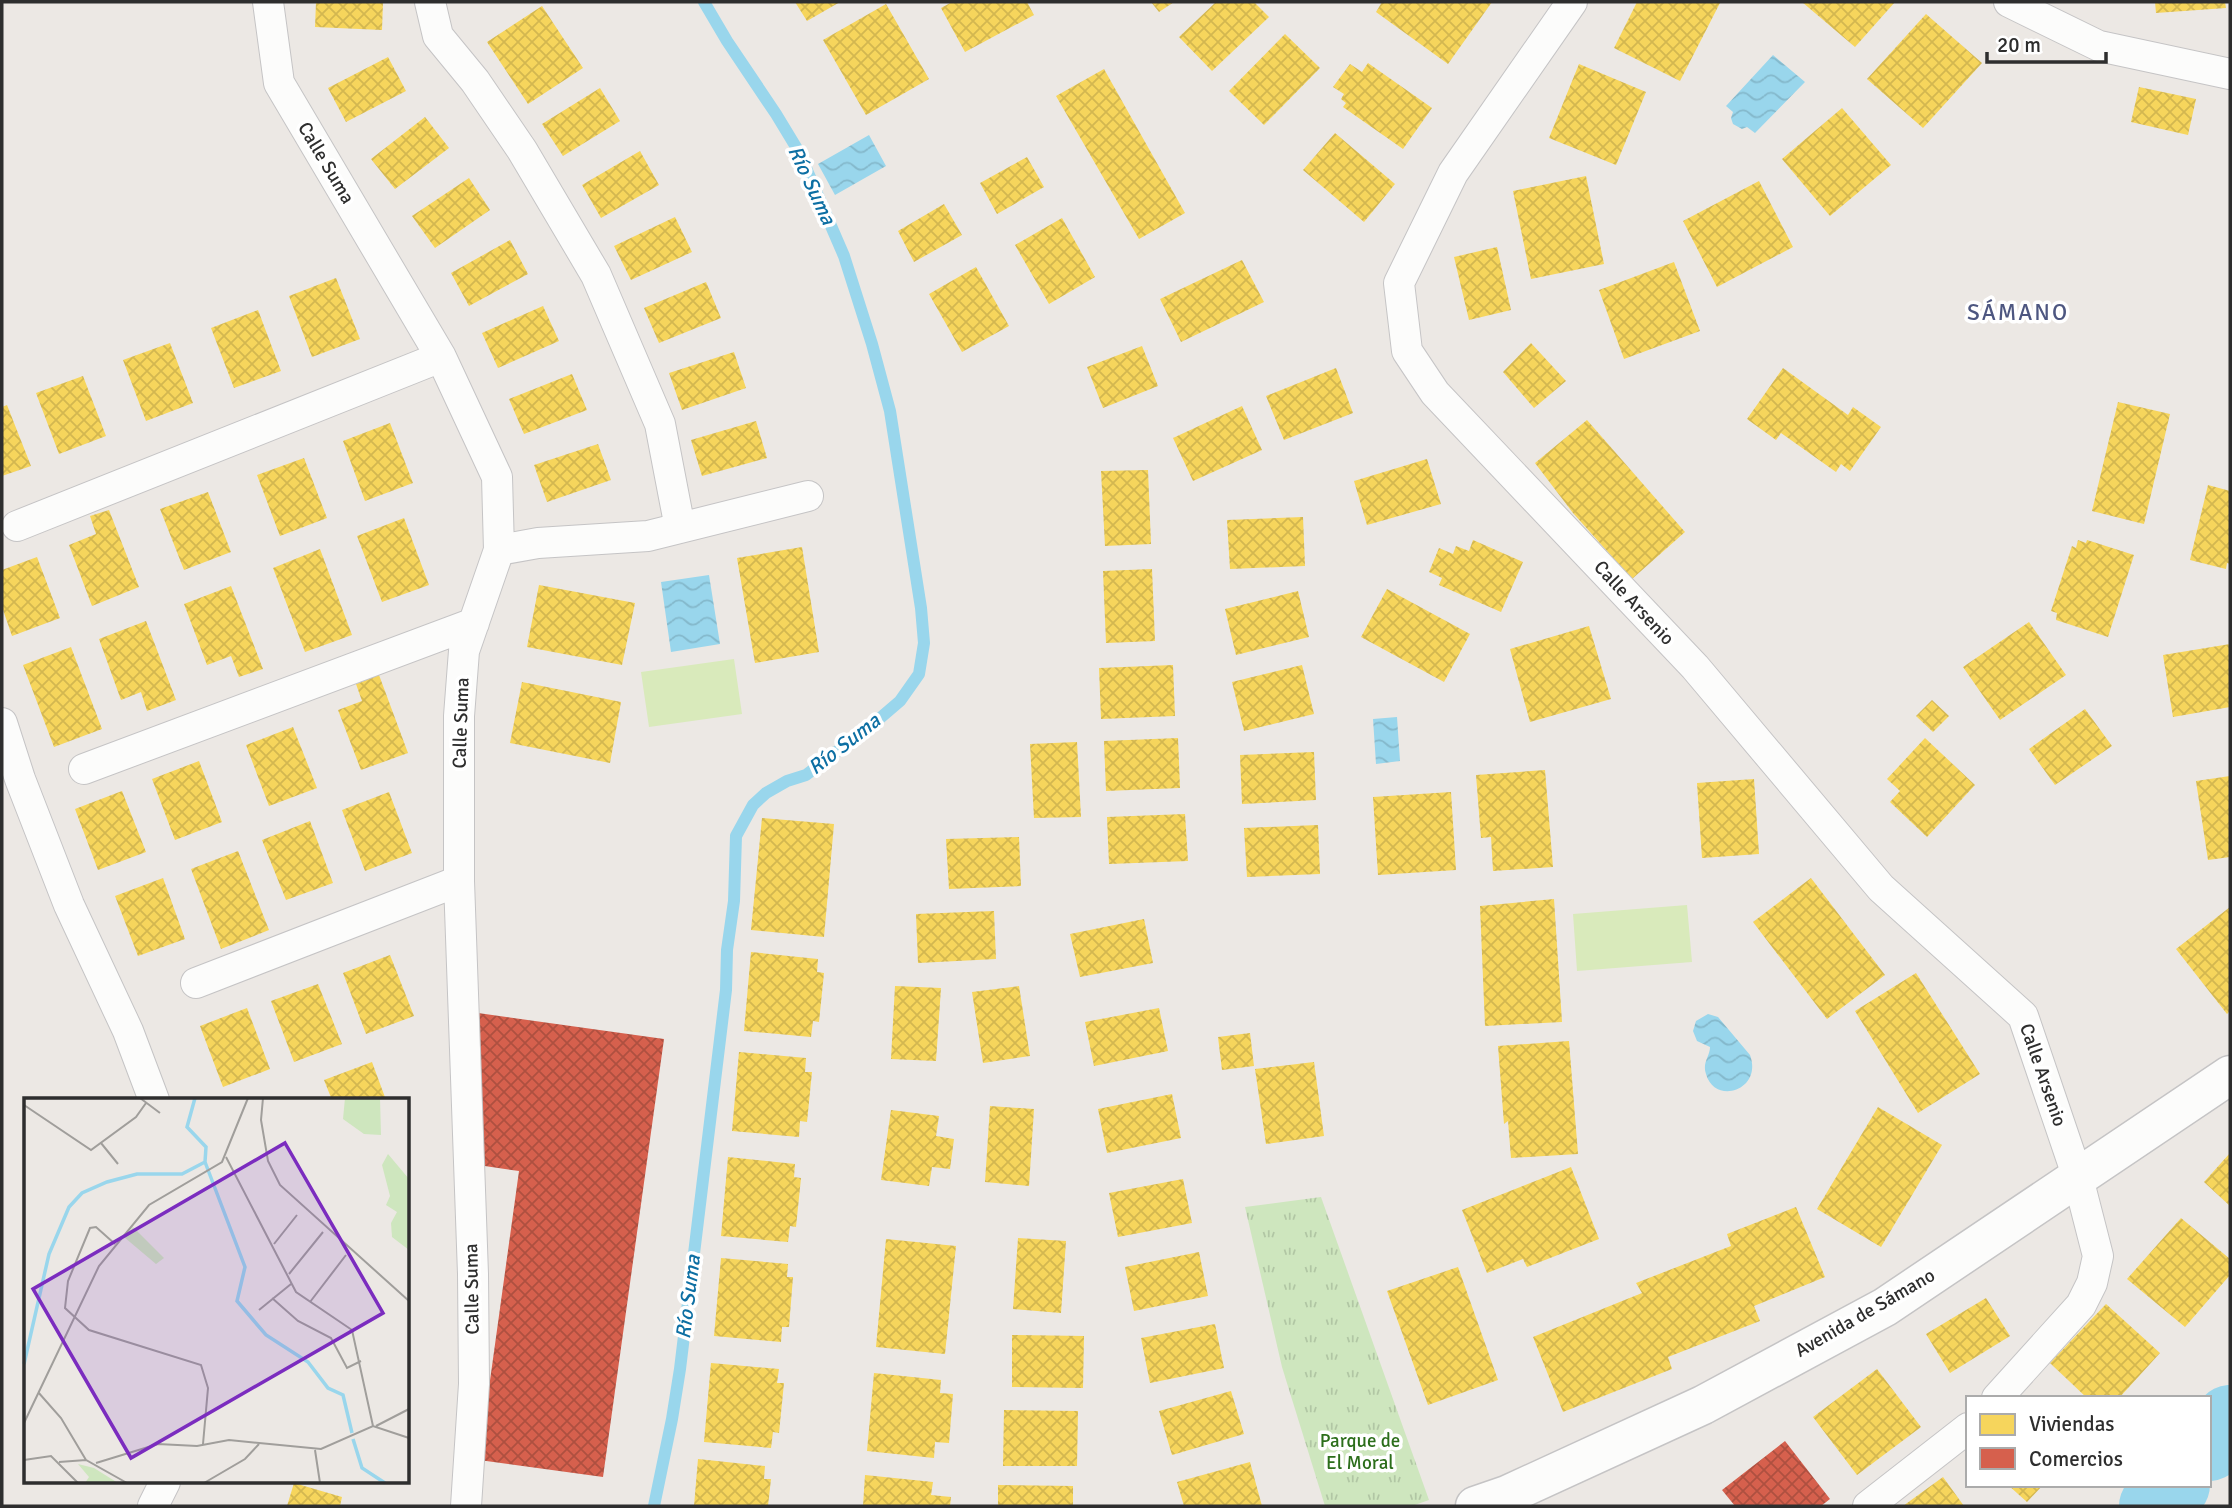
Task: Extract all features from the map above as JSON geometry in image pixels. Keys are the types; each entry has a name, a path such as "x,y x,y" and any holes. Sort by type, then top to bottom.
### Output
{"street":[{"name":"Calle Suma","path":"268,2 278,83 440,357 497,477 499,550 464,651 459,716 459,881 473,1274 474,1384 466,1506"},
{"path":"430,2 438,36 475,81 522,150 596,275 660,424 680,528"},
{"name":"Calle Arsenio","path":"1572,2 1453,173 1413,253 1399,284 1408,351 1435,393 1695,667 1881,888 2023,1016 2078,1178 2098,1256 2092,1283 2081,1305 1999,1396"},
{"path":"2009,2 2099,46 2230,74"},
{"path":"18,526 440,357"},
{"path":"499,550 538,543 648,536 808,496"},
{"path":"84,769 474,623"},
{"path":"2,723 20,779 69,905 128,1031 153,1098"},
{"path":"196,983 459,881"},
{"name":"Avenida de Sámano","path":"1475,1506 1523,1498 1885,1307 2230,1075"},
{"path":"1868,1506 1966,1430"},
{"path":"153,1506 164,1484"}],"green space":[{"path":"734,659 742,714 649,727 641,672"},
{"path":"1687,905 1692,962 1577,971 1573,914"},
{"name":"Parque de El Moral","path":"1321,1197 1429,1500 1412,1506 1325,1506 1282,1367 1245,1207"}],"water":[{"path":"1773,55 1805,82 1755,133 1747,127 1742,129 1733,124 1733,112 1726,106"},
{"path":"869,135 886,166 835,195 818,164"},
{"path":"709,575 720,644 671,652 661,582"},
{"path":"1397,717 1400,761 1376,764 1373,719"},
{"path":"1708,1014 1718,1017 1750,1055 1750,1077 1736,1090 1718,1089 1711,1084 1706,1074 1705,1066 1710,1047 1697,1041 1693,1031 1696,1021"}],"building: Viviendas":[{"path":"316,2 383,2 382,30 315,27"},
{"path":"795,2 840,2 807,21"},
{"path":"952,2 1027,2 1034,15 965,52 941,8"},
{"path":"1151,2 1174,2 1159,12"},
{"path":"1216,2 1254,2 1269,17 1212,71 1179,37"},
{"path":"1382,2 1492,2 1448,64 1376,12"},
{"path":"1637,2 1720,3 1680,81 1614,48"},
{"path":"1802,2 1895,2 1855,47"},
{"path":"2155,2 2225,2 2226,8 2156,13"},
{"path":"886,4 929,79 866,115 823,40"},
{"path":"542,6 583,68 528,104 487,42"},
{"path":"1926,14 1982,63 1923,128 1867,79"},
{"path":"1285,34 1320,68 1264,125 1229,91"},
{"path":"388,57 406,91 346,122 328,88"},
{"path":"1368,63 1432,108 1403,149 1343,107 1346,103 1341,99 1344,94 1333,87 1350,64 1362,72"},
{"path":"1579,64 1646,92 1616,165 1549,138"},
{"path":"1104,69 1185,213 1139,239 1056,96"},
{"path":"2139,87 2196,99 2188,135 2131,122"},
{"path":"600,88 620,121 563,156 542,124"},
{"path":"1842,108 1891,165 1830,216 1782,159"},
{"path":"425,117 449,148 395,189 371,159"},
{"path":"1335,133 1395,184 1364,222 1303,170"},
{"path":"640,151 659,185 601,218 582,185"},
{"path":"1027,157 1044,187 997,214 980,183"},
{"path":"1586,176 1604,264 1531,279 1513,191"},
{"path":"469,178 490,210 435,248 412,216"},
{"path":"1759,181 1793,247 1717,287 1683,221"},
{"path":"944,204 962,235 914,262 898,231"},
{"path":"675,217 692,252 631,280 614,246"},
{"path":"1062,218 1095,277 1049,304 1015,245"},
{"path":"510,240 528,274 469,306 451,273"},
{"path":"1497,247 1511,310 1469,320 1454,257"},
{"path":"1242,260 1264,302 1181,342 1160,299"},
{"path":"1674,262 1700,331 1624,359 1599,290"},
{"path":"976,267 1009,326 962,352 929,294"},
{"path":"336,278 360,339 312,357 289,296"},
{"path":"706,282 721,318 659,343 644,308"},
{"path":"543,306 559,341 498,368 482,333"},
{"path":"258,310 281,371 234,388 211,328"},
{"path":"170,343 193,403 146,421 123,360"},
{"path":"1531,343 1566,381 1534,408 1503,372"},
{"path":"1142,346 1158,386 1103,408 1087,367"},
{"path":"734,352 746,388 682,410 669,373"},
{"path":"1336,368 1353,413 1284,440 1266,396"},
{"path":"1783,368 1848,415 1853,407 1881,427 1850,471 1841,464 1836,472 1781,433 1776,440 1747,419"},
{"path":"572,374 587,410 524,434 509,399"},
{"path":"83,376 106,436 59,454 36,393"},
{"path":"2118,402 2170,414 2144,524 2092,511"},
{"path":"7,405 31,466 2,476 2,407"},
{"path":"1242,406 1262,450 1193,481 1173,438"},
{"path":"1587,420 1685,532 1632,579 1573,513 1535,463"},
{"path":"756,421 767,458 702,476 691,440"},
{"path":"390,423 413,483 365,501 343,441"},
{"path":"598,444 611,480 547,502 534,465"},
{"path":"304,458 327,518 280,536 257,475"},
{"path":"1427,459 1441,504 1367,525 1354,481"},
{"path":"1148,470 1151,544 1105,546 1101,471"},
{"path":"2208,485 2230,491 2230,564 2227,563 2226,569 2190,560"},
{"path":"208,492 231,552 184,570 160,509"},
{"path":"109,510 139,587 92,606 69,545 96,534 90,516"},
{"path":"1303,517 1305,566 1230,569 1227,520"},
{"path":"404,518 429,585 382,602 357,536"},
{"path":"1473,540 1523,562 1501,612 1439,585 1442,578 1429,572 1439,548 1453,554 1456,546 1469,551"},
{"path":"2078,540 2086,543 2087,540 2134,555 2108,637 2056,620 2057,613 2051,611 2072,546 2076,548"},
{"path":"802,547 819,652 755,663 737,558"},
{"path":"320,549 352,635 305,652 273,568"},
{"path":"37,557 60,618 12,636 2,607 2,570"},
{"path":"1152,569 1155,641 1106,643 1103,571"},
{"path":"539,585 635,603 622,665 527,647"},
{"path":"231,586 263,669 239,677 231,656 207,665 184,604"},
{"path":"1387,589 1470,634 1444,682 1361,637"},
{"path":"1298,591 1309,637 1236,655 1225,609"},
{"path":"146,621 176,700 147,711 141,692 121,700 99,639"},
{"path":"2029,622 2066,675 2000,720 1963,667"},
{"path":"1589,626 1611,699 1530,722 1510,649"},
{"path":"2230,644 2230,707 2173,717 2163,655"},
{"path":"71,647 102,729 54,747 23,665"},
{"path":"1173,665 1175,716 1101,719 1099,668"},
{"path":"1302,665 1314,714 1244,731 1232,682"},
{"path":"379,675 408,753 361,770 338,710 362,701 356,684"},
{"path":"522,682 621,702 610,763 510,743"},
{"path":"1932,700 1949,716 1933,732 1916,716"},
{"path":"2085,709 2112,746 2055,785 2029,749"},
{"path":"293,727 317,788 269,806 246,745"},
{"path":"1178,738 1180,788 1106,791 1104,741"},
{"path":"1925,738 1975,785 1927,837 1890,802 1900,791 1887,779"},
{"path":"1077,742 1081,817 1034,818 1030,744"},
{"path":"1314,752 1316,800 1242,804 1240,755"},
{"path":"199,761 222,822 175,840 152,779"},
{"path":"1545,770 1553,867 1493,871 1491,837 1481,838 1476,775"},
{"path":"2230,776 2230,857 2208,860 2196,781"},
{"path":"1754,779 1759,854 1702,858 1697,783"},
{"path":"122,791 146,852 98,870 75,809"},
{"path":"389,792 412,853 365,871 342,810"},
{"path":"1451,792 1456,870 1378,875 1373,797"},
{"path":"1185,814 1188,861 1109,864 1107,817"},
{"path":"762,818 834,824 824,937 751,930"},
{"path":"310,821 333,883 286,900 262,840"},
{"path":"1318,825 1320,874 1247,877 1244,828"},
{"path":"1019,837 1021,886 949,889 946,839"},
{"path":"238,851 269,930 221,949 191,869"},
{"path":"163,878 185,939 138,956 115,896"},
{"path":"1811,878 1885,975 1827,1019 1753,922"},
{"path":"1554,899 1562,1022 1485,1026 1480,906"},
{"path":"2230,907 2230,1011 2227,1014 2176,949"},
{"path":"994,911 996,959 918,963 916,914"},
{"path":"1144,919 1153,963 1080,977 1070,934"},
{"path":"751,952 818,959 817,972 824,973 819,1022 813,1021 811,1037 744,1031"},
{"path":"390,955 414,1016 366,1034 343,973"},
{"path":"1916,973 1980,1074 1918,1113 1855,1011"},
{"path":"318,984 342,1044 294,1062 271,1001"},
{"path":"895,986 941,988 936,1061 891,1059"},
{"path":"1019,986 1030,1056 983,1063 972,992"},
{"path":"247,1008 270,1069 223,1087 200,1026"},
{"path":"1159,1008 1168,1051 1094,1066 1085,1022"},
{"path":"1250,1033 1254,1066 1222,1070 1218,1037"},
{"path":"1569,1041 1578,1154 1511,1158 1508,1121 1504,1124 1498,1046"},
{"path":"739,1052 806,1058 805,1072 812,1072 807,1122 800,1121 799,1137 732,1131"},
{"path":"372,1062 385,1098 331,1098 324,1080"},
{"path":"1314,1062 1324,1136 1266,1144 1255,1069"},
{"path":"1172,1094 1181,1138 1107,1153 1098,1109"},
{"path":"990,1106 1034,1109 1029,1186 985,1182"},
{"path":"1878,1107 1942,1145 1881,1247 1817,1209"},
{"path":"891,1110 939,1116 936,1136 954,1139 950,1169 932,1167 929,1186 881,1180"},
{"path":"2230,1153 2230,1206 2204,1182"},
{"path":"728,1157 795,1164 794,1177 801,1178 796,1227 790,1226 788,1242 721,1236"},
{"path":"1571,1167 1599,1239 1527,1267 1523,1259 1487,1273 1462,1210"},
{"path":"1183,1179 1192,1223 1118,1237 1109,1193"},
{"path":"1796,1207 1825,1277 1754,1306 1760,1321 1668,1357 1672,1369 1563,1412 1533,1337 1642,1293 1636,1283 1731,1246 1727,1234"},
{"path":"2181,1218 2230,1259 2230,1275 2185,1327 2127,1279"},
{"path":"1018,1238 1066,1241 1061,1313 1013,1309"},
{"path":"886,1239 956,1246 945,1354 876,1347"},
{"path":"1199,1252 1208,1296 1134,1311 1125,1267"},
{"path":"721,1258 788,1264 787,1277 793,1277 789,1327 782,1327 781,1342 714,1336"},
{"path":"1458,1267 1498,1380 1428,1405 1387,1291"},
{"path":"1986,1298 2010,1336 1950,1373 1926,1334"},
{"path":"2106,1304 2160,1353 2121,1396 2085,1396 2050,1363"},
{"path":"1215,1324 1224,1368 1150,1383 1141,1338"},
{"path":"1012,1335 1084,1336 1083,1388 1012,1387"},
{"path":"711,1363 779,1369 777,1383 784,1383 779,1433 773,1432 771,1448 704,1442"},
{"path":"1877,1369 1921,1427 1857,1475 1813,1417"},
{"path":"874,1373 941,1380 940,1393 953,1394 949,1443 935,1442 934,1458 867,1451"},
{"path":"1231,1391 1244,1434 1172,1455 1159,1411"},
{"path":"1004,1410 1078,1411 1077,1466 1003,1466"},
{"path":"698,1459 765,1466 764,1479 771,1479 768,1506 694,1506"},
{"path":"1250,1462 1262,1506 1184,1506 1177,1482"},
{"path":"865,1475 933,1482 931,1495 951,1497 950,1506 863,1506"},
{"path":"1943,1477 1964,1506 1903,1506"},
{"path":"294,1484 342,1497 340,1506 287,1506"},
{"path":"998,1485 1073,1486 1073,1506 998,1506"},
{"path":"2010,1487 2041,1487 2027,1502"}],"building: Comercios":[{"path":"478,1013 664,1039 603,1477 479,1460 519,1171 478,1165"},
{"path":"1785,1441 1830,1499 1821,1506 1735,1506 1722,1490"}],"waterway":[{"name":"Río Suma","path":"654,1506 680,1369 726,990 727,950 734,901 736,836 753,805 766,793 787,781 806,775 900,701 919,674 924,643 921,608 890,411 844,256 799,152 704,2"},
{"path":"2211,1443 2230,1421"},
{"path":"2155,1506 2172,1487"}],"district":[{"name":"SÁMANO","path":"2018,312"}]}
